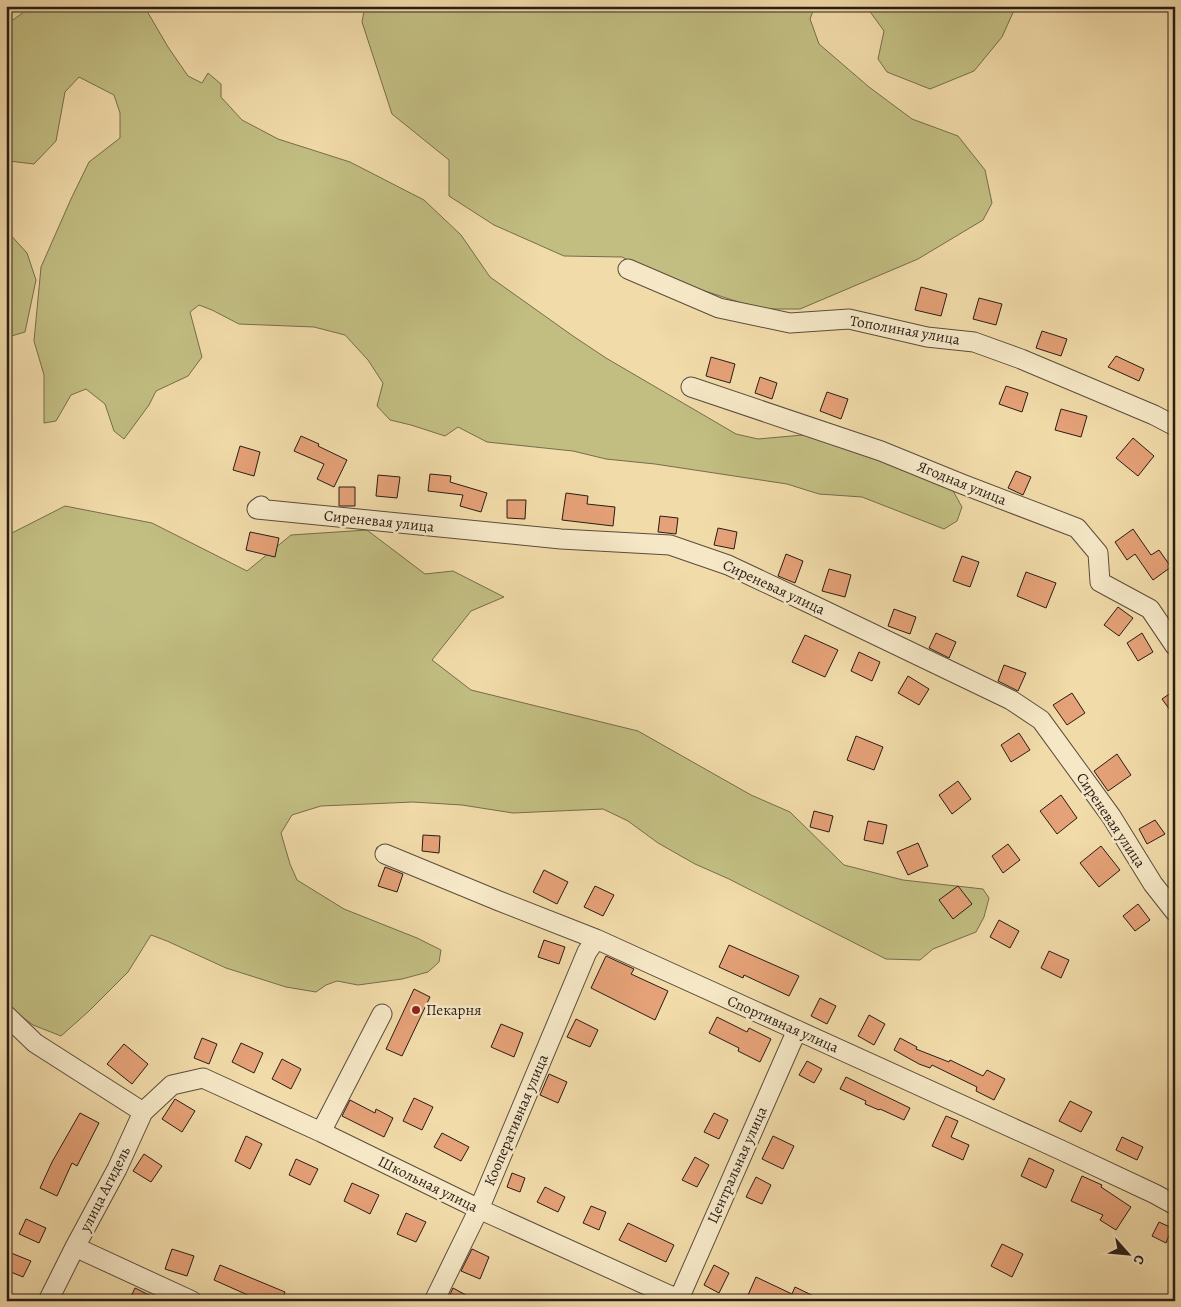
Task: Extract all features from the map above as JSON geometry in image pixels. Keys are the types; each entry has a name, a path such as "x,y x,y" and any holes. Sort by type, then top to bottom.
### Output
{"street":[{"name":"Тополиная улица","path":"628,269 719,308 790,323 849,319 927,337 974,342 1021,359 1154,415 1175,426"},
{"name":"Ягодная улица","path":"690,387 881,451 1077,528 1098,553 1100,582 1150,609 1175,646"},
{"name":"Сиреневая улица","path":"262,506 257,509 561,539 670,545 728,565 1011,700 1041,720 1111,816 1153,884 1175,912"},
{"name":"Спортивная улица","path":"386,854 596,939 1061,1150 1175,1205"},
{"name":"Кооперативная улица","path":"434,1301 479,1209 587,952 596,939"},
{"path":"321,1132 382,1014"},
{"path":"6,1015 35,1043 143,1112"},
{"name":"Центральная улица","path":"679,1300 797,1030"},
{"name":"Школьная улица","path":"172,1085 204,1078 321,1132 479,1209 679,1300"},
{"name":"улица Агидель","path":"48,1301 117,1169 143,1112 172,1085"},
{"path":"75,1247 192,1301"}],"shaded area":[{"path":"32,6 144,6 188,76 202,83 208,73 221,84 221,97 242,120 278,139 350,162 424,200 461,235 490,277 606,358 736,434 758,439 814,434 952,489 962,507 957,521 944,529 862,497 819,494 787,484 655,464 606,459 573,451 487,442 458,427 445,436 390,420 377,406 383,383 368,360 345,335 314,327 239,324 199,305 190,312 202,357 188,376 156,391 149,405 124,439 114,431 105,404 86,389 71,395 56,421 44,423 44,375 34,341 41,267 89,162 120,138 120,113 114,95 79,77 65,92 56,141 34,164 9,161 6,167 6,25"},
{"path":"365,6 815,6 810,19 819,44 869,87 912,119 958,136 985,170 992,203 983,220 918,259 800,309 760,309 662,277 622,257 564,256 494,225 449,196 449,160 392,114 362,22"},
{"path":"866,6 1016,6 1002,37 974,71 930,89 887,72 878,59 884,31"},
{"path":"6,230 27,253 36,280 25,332 8,337 6,337"},
{"path":"65,506 152,523 247,571 291,535 367,530 425,574 453,571 504,597 471,611 432,660 471,690 638,731 751,795 790,812 844,865 903,880 983,889 989,898 984,917 976,932 933,949 920,960 886,959 729,879 695,864 658,843 628,821 603,809 513,813 462,805 413,802 321,806 292,815 281,833 297,880 344,909 417,938 441,950 439,962 428,972 402,979 358,985 337,981 326,985 316,992 286,987 226,968 151,935 128,972 61,1036 33,1025 6,1005 6,536"}],"building":[{"path":"921,287 947,294 941,316 915,310"},
{"path":"979,298 1002,304 996,325 973,319"},
{"path":"1042,331 1067,339 1061,356 1036,348"},
{"path":"1116,356 1144,369 1139,381 1108,367"},
{"path":"711,357 735,364 730,383 706,376"},
{"path":"760,377 777,383 772,399 755,393"},
{"path":"1006,386 1028,393 1022,412 999,404"},
{"path":"827,392 848,399 841,419 820,411"},
{"path":"1061,409 1087,416 1081,437 1055,430"},
{"path":"301,436 347,460 334,487 317,479 324,464 294,451"},
{"path":"1133,438 1154,456 1138,476 1116,458"},
{"path":"240,446 260,452 254,476 233,470"},
{"path":"1016,471 1031,477 1023,495 1008,488"},
{"path":"430,474 451,476 450,482 487,493 481,512 460,506 463,495 428,491"},
{"path":"378,475 400,477 397,498 376,496"},
{"path":"339,487 355,487 355,506 339,506"},
{"path":"566,493 588,496 587,504 615,507 613,526 562,520"},
{"path":"507,500 526,500 525,519 507,518"},
{"path":"660,516 678,518 676,534 658,532"},
{"path":"718,528 737,532 734,549 714,545"},
{"path":"1133,529 1151,555 1159,550 1171,567 1153,580 1135,554 1127,560 1115,542"},
{"path":"250,532 279,538 275,557 246,550"},
{"path":"786,554 803,561 795,583 778,576"},
{"path":"962,556 979,562 970,587 953,581"},
{"path":"829,569 851,575 845,597 822,591"},
{"path":"1026,572 1056,583 1046,608 1017,596"},
{"path":"1118,607 1133,618 1119,636 1104,625"},
{"path":"894,609 916,617 910,634 888,626"},
{"path":"936,633 956,642 949,658 929,648"},
{"path":"1142,633 1153,652 1138,661 1127,643"},
{"path":"805,635 838,650 825,677 792,662"},
{"path":"859,652 880,662 872,681 851,671"},
{"path":"1004,665 1026,673 1018,691 998,681"},
{"path":"908,676 929,689 919,705 898,693"},
{"path":"1175,690 1175,717 1162,699"},
{"path":"1072,693 1085,713 1067,725 1053,705"},
{"path":"1019,733 1030,750 1011,762 1001,745"},
{"path":"856,736 883,747 874,770 847,760"},
{"path":"1117,754 1131,775 1108,791 1094,771"},
{"path":"958,781 971,799 952,814 939,795"},
{"path":"1061,795 1077,818 1057,834 1040,811"},
{"path":"814,811 833,816 829,832 810,827"},
{"path":"1155,820 1165,834 1147,844 1139,829"},
{"path":"868,821 887,825 883,844 864,840"},
{"path":"423,835 440,836 439,853 422,851"},
{"path":"918,843 928,866 908,875 897,852"},
{"path":"1008,844 1020,860 1003,873 992,856"},
{"path":"1101,846 1120,870 1099,887 1080,863"},
{"path":"385,867 403,874 397,892 378,886"},
{"path":"544,870 568,882 557,904 533,892"},
{"path":"595,886 614,895 603,916 584,907"},
{"path":"958,886 972,904 953,919 939,900"},
{"path":"1138,904 1150,920 1135,931 1123,916"},
{"path":"999,920 1019,931 1010,948 990,937"},
{"path":"544,940 565,947 559,964 538,957"},
{"path":"729,945 799,976 789,996 744,975 743,978 719,967"},
{"path":"1049,951 1069,960 1061,978 1041,968"},
{"path":"606,956 634,969 631,974 668,991 655,1020 591,988"},
{"path":"414,989 430,997 402,1056 386,1049"},
{"path":"820,998 836,1006 827,1024 811,1016"},
{"path":"869,1015 885,1024 874,1045 858,1036"},
{"path":"717,1017 747,1032 749,1028 771,1039 760,1062 738,1051 739,1048 709,1033"},
{"path":"576,1019 598,1030 590,1047 567,1037"},
{"path":"501,1024 523,1033 514,1057 491,1047"},
{"path":"202,1038 217,1044 209,1064 194,1058"},
{"path":"900,1038 917,1047 916,1049 949,1062 950,1060 983,1076 987,1070 1005,1079 994,1100 976,1091 977,1087 932,1065 930,1068 919,1064 894,1050"},
{"path":"241,1043 263,1053 254,1073 232,1062"},
{"path":"124,1044 148,1064 132,1084 107,1064"},
{"path":"282,1059 301,1069 291,1089 272,1079"},
{"path":"807,1061 822,1069 814,1083 799,1075"},
{"path":"549,1074 567,1082 558,1103 540,1095"},
{"path":"846,1077 910,1108 904,1120 865,1104 866,1101 840,1089"},
{"path":"414,1098 433,1107 422,1130 403,1121"},
{"path":"175,1099 195,1111 182,1132 162,1119"},
{"path":"350,1100 375,1113 376,1109 393,1118 384,1137 342,1116"},
{"path":"1070,1101 1092,1112 1081,1132 1059,1121"},
{"path":"80,1113 99,1123 77,1166 72,1163 57,1196 40,1188 52,1162"},
{"path":"714,1113 728,1120 719,1139 704,1132"},
{"path":"946,1116 958,1121 951,1137 969,1145 963,1160 932,1146"},
{"path":"442,1133 469,1147 461,1161 434,1147"},
{"path":"246,1136 262,1144 250,1169 235,1161"},
{"path":"773,1136 794,1146 783,1169 762,1159"},
{"path":"1122,1137 1143,1147 1137,1160 1116,1150"},
{"path":"144,1154 162,1166 151,1182 133,1171"},
{"path":"695,1157 709,1165 697,1187 682,1180"},
{"path":"1029,1158 1054,1170 1046,1188 1021,1176"},
{"path":"296,1159 318,1169 310,1185 289,1175"},
{"path":"512,1173 525,1178 520,1192 507,1187"},
{"path":"1082,1176 1102,1185 1101,1187 1131,1207 1116,1230 1100,1220 1103,1215 1071,1201"},
{"path":"756,1177 771,1185 762,1204 746,1197"},
{"path":"352,1183 379,1195 370,1214 344,1201"},
{"path":"545,1187 565,1197 558,1212 537,1202"},
{"path":"591,1206 606,1212 599,1230 583,1223"},
{"path":"406,1213 426,1222 416,1242 397,1234"},
{"path":"26,1219 46,1228 39,1243 19,1234"},
{"path":"1159,1222 1172,1228 1166,1243 1152,1236"},
{"path":"628,1223 674,1245 666,1262 619,1240"},
{"path":"1002,1244 1023,1254 1012,1277 991,1266"},
{"path":"172,1249 194,1256 187,1276 165,1269"},
{"path":"472,1249 489,1257 480,1279 461,1271"},
{"path":"6,1251 31,1261 23,1277 6,1270"},
{"path":"220,1265 285,1292 282,1301 248,1301 250,1296 214,1280"},
{"path":"714,1265 729,1273 719,1293 704,1285"},
{"path":"756,1277 792,1294 795,1287 824,1301 760,1301 748,1295"},
{"path":"135,1288 161,1301 129,1301"},
{"path":"453,1288 477,1301 447,1301"}],"place":[{"name":"Пекарня","path":"416,1010"}]}
